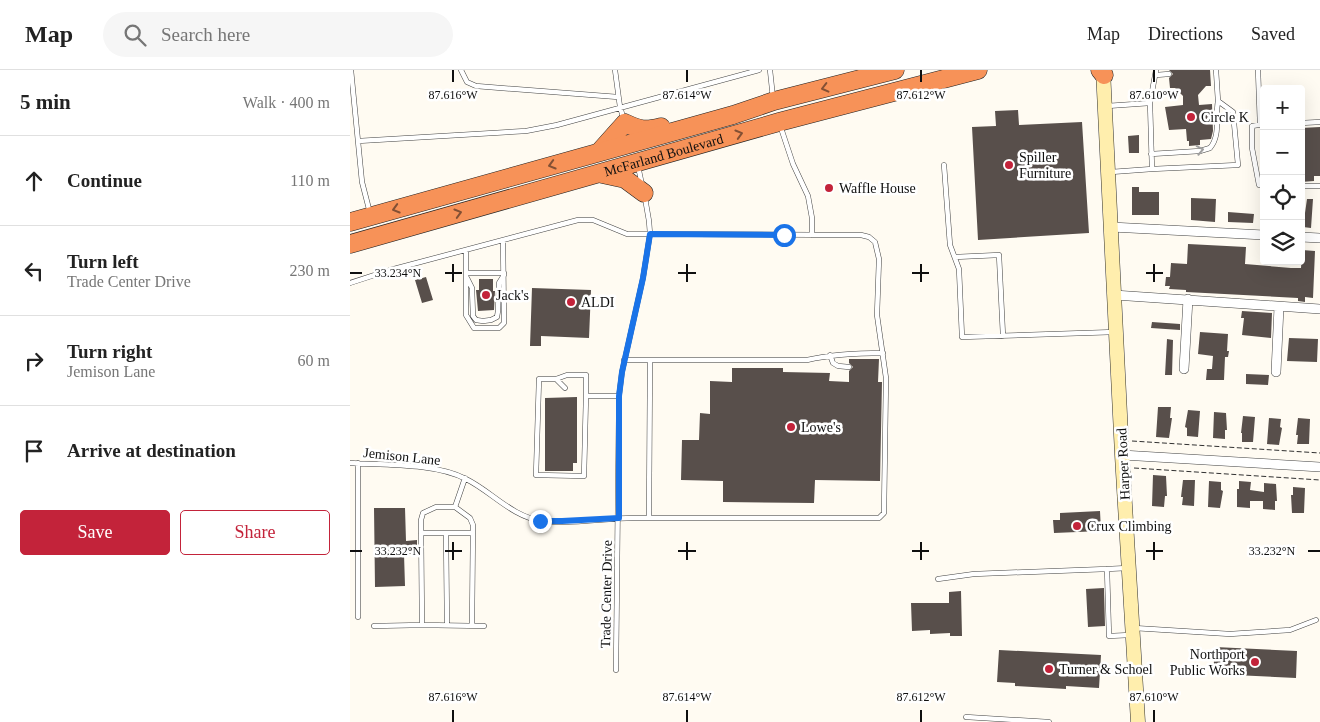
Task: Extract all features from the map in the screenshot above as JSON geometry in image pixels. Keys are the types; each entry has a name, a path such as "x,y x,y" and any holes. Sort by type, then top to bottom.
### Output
{"highway":[{"name":"McFarland Boulevard","path":"350,244 374,226 599,152 630,139 733,115 777,111 895,70"},
{"name":"McFarland Boulevard","path":"350,222 374,226 601,174 630,139 978,70"},
{"path":"601,174 625,179 644,193"}],"street":[{"name":"Harper Road","path":"1102,72 1138,722"},
{"path":"1112,227 1260,234"},
{"path":"1305,237 1320,238"},
{"path":"1114,295 1320,309"},
{"path":"1184,369 1188,299"},
{"path":"1276,372 1279,306"},
{"path":"1123,461 1320,467"}],"lane":[{"path":"351,70 362,182 374,226"},
{"path":"461,70 467,82 476,86 618,97"},
{"name":"Trade Center Drive","path":"615,70 618,97 650,221 650,234 643,278 624,360 619,396 616,670"},
{"path":"358,141 526,131 557,125 630,139 759,70"},
{"path":"350,283 390,270 578,220 593,220 628,234 812,235 812,218 808,196 794,164 777,111 770,70"},
{"path":"1258,70 1260,97"},
{"path":"1151,154 1200,151 1210,148 1217,135 1216,111 1218,100 1216,72 1210,74"},
{"path":"1152,169 1150,103 1156,73 1169,74"},
{"path":"1109,172 1238,165 1233,112 1218,100"},
{"path":"1105,106 1150,103"},
{"path":"1305,122 1320,122"},
{"path":"1260,124 1252,126 1252,148 1260,185"},
{"path":"944,165 950,245 958,269 962,337 1116,332"},
{"path":"1305,186 1320,186"},
{"name":"Jemison Lane","path":"350,463 437,469 465,478 509,507 523,515 540,521 619,518 879,518 884,513 885,368 877,315 879,259 875,242 861,235 812,235"},
{"path":"466,250 466,315 474,328 499,328 504,323 503,240"},
{"path":"954,258 999,254 1003,336"},
{"path":"466,275 504,274"},
{"path":"466,275 472,288 473,316 476,320 484,321 497,317 498,283 504,274"},
{"path":"624,360 807,360 830,355 883,353"},
{"path":"830,355 833,363 838,366 849,367"},
{"path":"649,518 650,360"},
{"path":"879,367 885,368"},
{"path":"567,375 586,375 585,388 584,476 536,475 539,378 556,379 567,375"},
{"path":"556,379 565,388"},
{"path":"578,388 585,388"},
{"path":"586,396 619,396"},
{"path":"358,463 358,617"},
{"path":"455,507 465,478"},
{"path":"422,625 421,520 423,513 436,507 455,507 470,518 473,525 472,626"},
{"path":"421,533 473,533"},
{"path":"446,533 447,625"},
{"path":"938,579 974,574 1129,568"},
{"path":"1108,569 1109,636 1133,631 1230,634 1290,630 1316,620"},
{"path":"374,626 484,626"},
{"path":"966,717 1049,722"}],"path":[{"path":"1122,440 1320,453"},
{"path":"1123,461 1320,480"}],"building":[{"path":"1169,70 1210,70 1211,86 1206,86 1198,95 1199,105 1212,104 1213,131 1211,139 1200,140 1200,145 1189,146 1186,129 1169,130 1165,107 1183,105 1183,96 1175,88 1170,88 1169,78 1173,74"},
{"path":"1018,110 1019,125 1082,122 1089,233 978,240 972,127 996,126 995,111"},
{"path":"1320,127 1320,176 1314,176 1314,181 1305,182 1305,128"},
{"path":"1139,135 1139,153 1129,153 1128,136"},
{"path":"1132,187 1139,187 1139,192 1159,192 1159,215 1132,215"},
{"path":"1191,198 1216,199 1215,222 1191,220"},
{"path":"1307,199 1313,199 1311,228 1305,227"},
{"path":"1228,212 1254,214 1253,223 1228,222"},
{"path":"1188,244 1246,247 1245,264 1291,268 1301,268 1301,265 1305,265 1305,250 1315,251 1313,298 1305,297 1305,302 1298,301 1298,298 1186,292 1186,290 1169,289 1170,286 1165,286 1166,277 1170,277 1171,263 1187,264"},
{"path":"426,277 433,300 422,303 415,280"},
{"name":"Jack's","path":"479,279 493,279 493,291 495,291 494,310 478,311 476,290 479,290"},
{"path":"532,288 591,290 589,338 541,336 541,346 530,346"},
{"path":"1242,311 1272,313 1271,338 1242,335 1244,318 1241,318"},
{"path":"1152,322 1180,324 1180,330 1151,328"},
{"path":"1200,332 1228,334 1227,351 1229,351 1228,357 1225,357 1224,380 1206,380 1207,369 1212,369 1213,356 1198,354"},
{"path":"1289,338 1318,339 1317,362 1287,361"},
{"path":"1167,339 1173,340 1172,375 1165,375"},
{"name":"Lowe's","path":"849,359 879,359 878,382 882,382 880,481 815,480 814,503 723,502 723,481 681,480 682,440 699,440 700,413 710,414 710,381 732,382 732,368 783,368 783,372 830,373 829,381 849,382 849,371 853,367 849,363"},
{"path":"1246,374 1269,375 1268,385 1246,384"},
{"path":"577,397 577,463 573,463 573,471 545,471 545,398"},
{"path":"1158,407 1171,407 1170,418 1172,418 1169,438 1156,437"},
{"path":"1188,410 1200,411 1198,437 1187,436 1187,428 1185,427"},
{"path":"1214,412 1226,413 1227,430 1225,430 1225,439 1213,438"},
{"path":"1243,416 1255,417 1253,442 1242,442"},
{"path":"1269,418 1281,419 1280,427 1282,428 1279,445 1267,444"},
{"path":"1298,418 1310,419 1309,444 1297,444"},
{"path":"1153,475 1166,476 1167,496 1165,496 1164,507 1152,506"},
{"path":"1183,480 1195,480 1194,506 1182,505"},
{"path":"1209,481 1221,482 1221,490 1223,491 1220,508 1208,507"},
{"path":"1239,481 1251,482 1250,490 1264,492 1264,483 1276,484 1277,501 1275,501 1275,510 1263,509 1263,501 1250,501 1250,508 1237,507"},
{"path":"1293,487 1305,488 1304,513 1292,513 1291,495 1293,495"},
{"path":"374,508 405,508 406,541 417,540 417,554 404,554 405,586 375,587"},
{"name":"Crux Climbing","path":"1100,511 1101,531 1054,533 1053,520 1060,520 1060,513"},
{"path":"1104,588 1105,626 1088,627 1086,589"},
{"path":"961,591 962,636 950,636 950,633 930,634 930,630 912,631 911,603 949,603 949,592"},
{"name":"Northport Public Works","path":"1215,647 1297,651 1296,678 1213,674"},
{"name":"Turner & Schoel","path":"999,650 1101,655 1099,688 1066,686 1066,689 1015,686 1015,683 997,682"}],"place":[{"name":"Circle K","path":"1191,117"},
{"name":"Spiller Furniture","path":"1009,165"},
{"name":"Waffle House","path":"829,188"},
{"name":"Jack's","path":"486,295"},
{"name":"ALDI","path":"571,302"},
{"name":"Lowe's","path":"791,427"},
{"name":"Crux Climbing","path":"1077,526"},
{"name":"Northport Public Works","path":"1255,662"},
{"name":"Turner & Schoel","path":"1049,669"}],"route":[{"path":"540,521 619,518 619,396 622,372 643,278 650,234 784,235"}]}
